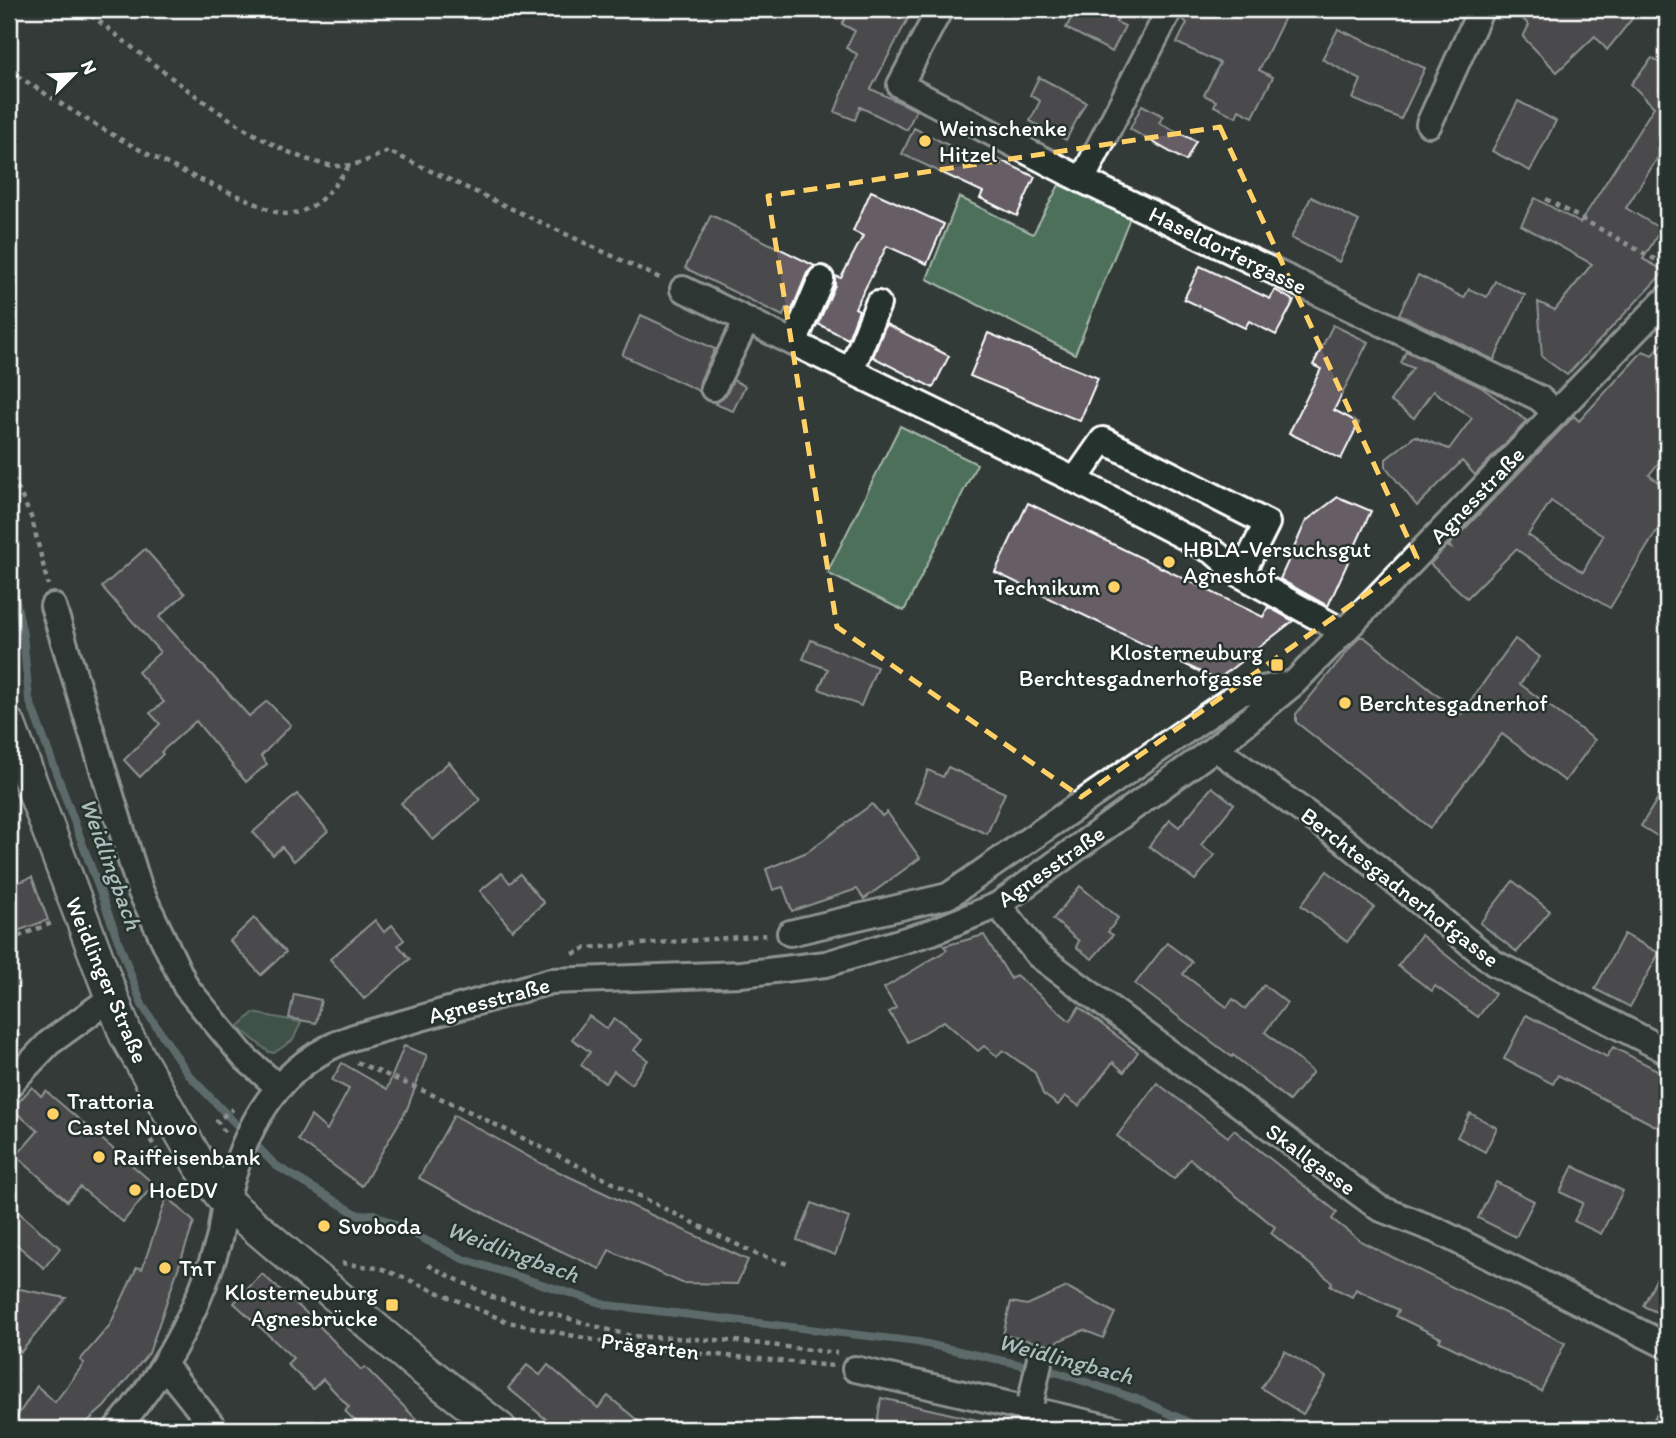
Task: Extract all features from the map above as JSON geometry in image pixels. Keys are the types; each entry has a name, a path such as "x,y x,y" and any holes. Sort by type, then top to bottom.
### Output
{"main road":[{"name":"Weidlinger Straße","path":"9,725 111,998 156,1092 199,1164 226,1202 418,1365 500,1429"}],"street":[{"name":"Haseldorfergasse","path":"940,9 900,85 1082,180 1539,398 1556,413"},
{"path":"1082,180 1170,9"},
{"path":"1429,124 1481,9"},
{"path":"794,343 821,279"},
{"path":"683,289 1075,480 1214,552 1241,575 1344,632"},
{"name":"Agnesstraße","path":"226,1202 240,1155 267,1087 336,1043 551,981 741,974 825,964 932,932 998,905 1215,748 1294,683 1667,298"},
{"path":"851,371 878,304"},
{"path":"713,388 747,320"},
{"path":"1075,480 1103,440 1267,523 1241,575"},
{"path":"53,606 140,890 186,987 267,1087"},
{"path":"790,933 948,896 1240,693 1294,683"},
{"name":"Berchtesgadnerhofgasse","path":"1215,748 1345,841 1494,963 1667,1051"},
{"name":"Skallgasse","path":"998,905 1038,956 1379,1208 1438,1231 1667,1346"},
{"path":"9,1085 49,1043 111,998"},
{"path":"116,1429 165,1366 185,1329 218,1242 226,1202"},
{"path":"1030,1405 1040,1358"},
{"path":"847,1361 1122,1425"},
{"path":"165,1366 215,1429"}],"path":[{"path":"83,9 254,135 312,162 349,165 388,150 683,289"},
{"path":"9,70 93,126 186,175 286,215 309,210 337,184 349,165"},
{"path":"1546,199 1667,267"},
{"path":"9,469 32,519 53,606"},
{"path":"9,940 78,913"},
{"path":"563,958 586,948 790,933"},
{"path":"9,1027 22,1039"},
{"path":"336,1043 351,1060 433,1094 756,1254 788,1264"},
{"name":"Prägarten","path":"336,1262 383,1269 508,1322 609,1343 801,1361 847,1361"},
{"path":"428,1265 492,1297 631,1336 736,1341 847,1361"},
{"path":"1122,1425 1154,1429"}],"highlighted area":[{"path":"1220,127 1417,558 1081,797 837,627 768,196"}],"green space":[{"path":"1059,185 1131,215 1075,354 927,279 959,197 1033,234"},
{"path":"900,426 977,464 904,611 827,573"},
{"path":"253,1013 301,1022 293,1040 274,1053 269,1052 238,1027"}],"building":[{"path":"850,9 913,9 871,89 916,110 907,130 860,107 855,120 835,112 857,54 846,48 855,31 842,24"},
{"path":"1076,9 1123,9 1116,22 1125,26 1112,52 1066,28"},
{"path":"1185,9 1289,9 1259,70 1273,77 1253,117 1239,110 1236,117 1214,106 1216,101 1204,95 1220,63 1177,43 1187,23 1182,18"},
{"path":"1513,9 1640,9 1607,50 1595,36 1557,72 1523,37 1529,25"},
{"path":"1338,29 1425,68 1401,119 1353,99 1361,80 1322,59"},
{"path":"1652,58 1667,68 1667,143 1626,208 1661,229 1643,259 1665,271 1567,375 1542,357 1538,302 1555,310 1592,264 1521,225 1535,198 1580,223 1654,107 1631,84"},
{"path":"1039,77 1086,102 1066,140 1030,121 1040,101 1030,95"},
{"path":"1518,101 1556,121 1530,171 1492,151"},
{"path":"1142,105 1163,116 1159,123 1196,141 1186,161 1130,129"},
{"path":"914,128 984,163 988,154 1035,177 1017,216 980,198 983,192 902,154"},
{"path":"871,191 944,224 927,264 887,246 855,308 859,310 848,339 818,324 835,285 835,276 841,278 863,236 853,231"},
{"path":"1311,197 1359,221 1339,262 1291,238"},
{"path":"711,215 815,266 807,273 792,310 786,308 783,316 685,268"},
{"path":"1200,266 1270,299 1275,290 1294,301 1276,335 1249,321 1245,328 1184,299"},
{"path":"1418,275 1464,298 1469,289 1487,297 1495,281 1525,295 1494,360 1399,314"},
{"path":"641,315 715,349 700,381 699,391 622,355"},
{"path":"886,324 949,356 933,388 873,357"},
{"path":"1333,325 1368,342 1334,410 1359,423 1341,459 1289,433 1321,369 1313,365"},
{"path":"988,333 1098,378 1080,421 970,376"},
{"path":"1667,339 1667,452 1649,475 1667,489 1667,514 1610,608 1547,571 1516,549 1467,598 1430,564 1447,546 1451,548 1449,545 1574,416 1579,421 1643,351 1652,355","holes":["1551,501 1603,536 1583,572 1528,535"]},
{"path":"1406,351 1481,387 1527,421 1475,475 1462,461 1417,506 1386,467 1386,459 1415,436 1449,449 1472,418 1433,391 1414,418 1390,401 1413,368 1401,363"},
{"path":"733,380 745,386 733,411 715,404 726,395"},
{"path":"1338,497 1371,511 1328,606 1280,579 1306,521"},
{"name":"Technikum","path":"1028,503 1263,617 1268,607 1293,621 1217,680 995,572"},
{"path":"145,549 185,594 159,617 249,716 267,701 291,725 261,756 267,764 246,782 196,721 161,752 163,754 140,777 124,760 160,724 150,713 164,702 138,672 160,652 102,587"},
{"path":"1359,637 1364,637 1461,714 1515,639 1540,657 1520,684 1595,740 1565,781 1502,734 1430,828 1296,722 1296,714"},
{"path":"811,640 877,667 861,706 819,689 828,669 803,659"},
{"path":"449,762 480,800 433,840 401,803"},
{"path":"948,767 1005,793 987,834 915,802 928,770 943,777"},
{"path":"1667,783 1667,842 1641,826"},
{"path":"1212,787 1234,804 1201,845 1215,855 1195,880 1149,846 1170,820 1179,827"},
{"path":"297,794 328,831 294,861 282,847 273,855 253,832"},
{"path":"872,804 882,816 887,812 920,858 864,899 857,889 792,911 783,887 773,890 766,869 807,852"},
{"path":"1327,871 1374,907 1347,942 1301,905"},
{"path":"502,873 510,883 520,874 544,903 512,930 480,891"},
{"path":"32,877 48,920 9,934 9,886"},
{"path":"1513,881 1550,911 1517,952 1480,923"},
{"path":"1080,886 1118,918 1108,932 1113,935 1092,959 1076,947 1079,941 1053,919"},
{"path":"254,918 286,952 261,975 230,941"},
{"path":"375,920 384,932 392,925 404,940 398,945 410,959 364,999 330,959"},
{"path":"1624,934 1659,953 1630,1007 1595,989"},
{"path":"984,935 1011,979 1016,975 1070,1021 1079,1007 1138,1052 1124,1072 1113,1062 1079,1106 1065,1096 1058,1105 1043,1094 1035,1073 1003,1050 997,1056 984,1046 978,1051 944,1021 908,1042 889,1012 896,1008 884,988 947,950 944,946"},
{"path":"1421,935 1495,994 1478,1017 1435,986 1432,991 1398,966"},
{"path":"1167,943 1192,962 1183,974 1227,1007 1233,999 1245,1009 1264,985 1287,1003 1265,1032 1313,1072 1289,1101 1233,1055 1232,1057 1135,984"},
{"path":"294,994 321,1000 316,1023 289,1018"},
{"path":"1526,1015 1607,1057 1613,1047 1667,1075 1667,1132 1558,1075 1553,1084 1504,1059"},
{"path":"589,1016 607,1029 614,1019 642,1040 634,1050 648,1060 631,1084 614,1071 605,1083 581,1065 590,1052 572,1039"},
{"path":"404,1046 427,1055 407,1109 362,1186 298,1140 311,1116 327,1130 349,1089 332,1080 342,1063 387,1089"},
{"path":"1157,1083 1228,1137 1234,1130 1337,1212 1332,1219 1362,1242 1565,1343 1541,1391 1439,1341 1441,1338 1396,1316 1399,1310 1356,1289 1352,1297 1330,1286 1332,1282 1271,1233 1275,1227 1190,1159 1174,1179 1117,1136"},
{"path":"32,1087 41,1096 46,1091 154,1184 123,1222 80,1187 67,1201 16,1156 38,1131 12,1109"},
{"path":"1470,1113 1497,1128 1485,1152 1457,1137"},
{"path":"454,1115 540,1163 748,1260 737,1284 682,1283 609,1250 600,1269 511,1228 419,1178"},
{"path":"1573,1166 1623,1191 1601,1234 1574,1221 1583,1203 1560,1192"},
{"path":"1496,1182 1534,1201 1516,1237 1478,1218"},
{"path":"167,1196 194,1222 149,1353 104,1407 79,1429 9,1429 37,1386 55,1402 84,1363 80,1360 110,1325 137,1267 142,1269"},
{"path":"812,1203 849,1218 835,1255 797,1240"},
{"path":"9,1204 60,1248 44,1268 9,1238"},
{"path":"1667,1257 1667,1317 1643,1306"},
{"path":"262,1274 310,1316 361,1370 365,1367 426,1429 363,1429 345,1411 349,1407 323,1379 313,1389 287,1364 293,1358 234,1303"},
{"path":"9,1287 66,1298 21,1352 9,1341"},
{"path":"1067,1287 1115,1313 1103,1338 1084,1330 1049,1345 1003,1335 1011,1302 1027,1305"},
{"path":"1285,1351 1326,1377 1303,1414 1261,1388"},
{"path":"527,1365 540,1375 548,1365 598,1408 608,1396 648,1429 558,1429 508,1388"},
{"path":"881,1398 982,1421 981,1429 892,1429 877,1424"}],"waterway":[{"name":"Weidlingbach","path":"9,565 23,635 29,699 142,1005 189,1075 275,1165 358,1215 374,1214 463,1259 607,1305 918,1342 1059,1373 1140,1400 1203,1429"}],"place":[{"name":"Weinschenke Hitzel","path":"925,141"},
{"name":"HBLA-Versuchsgut Agneshof","path":"1169,562"},
{"name":"Technikum","path":"1114,587"},
{"name":"Klosterneuburg Berchtesgadnerhofgasse","path":"1277,665"},
{"name":"Berchtesgadnerhof","path":"1345,703"},
{"name":"Trattoria Castel Nuovo","path":"53,1114"},
{"name":"Raiffeisenbank","path":"99,1157"},
{"name":"HoEDV","path":"135,1190"},
{"name":"Svoboda","path":"324,1226"},
{"name":"TnT","path":"165,1268"},
{"name":"Klosterneuburg Agnesbrücke","path":"392,1305"}]}
